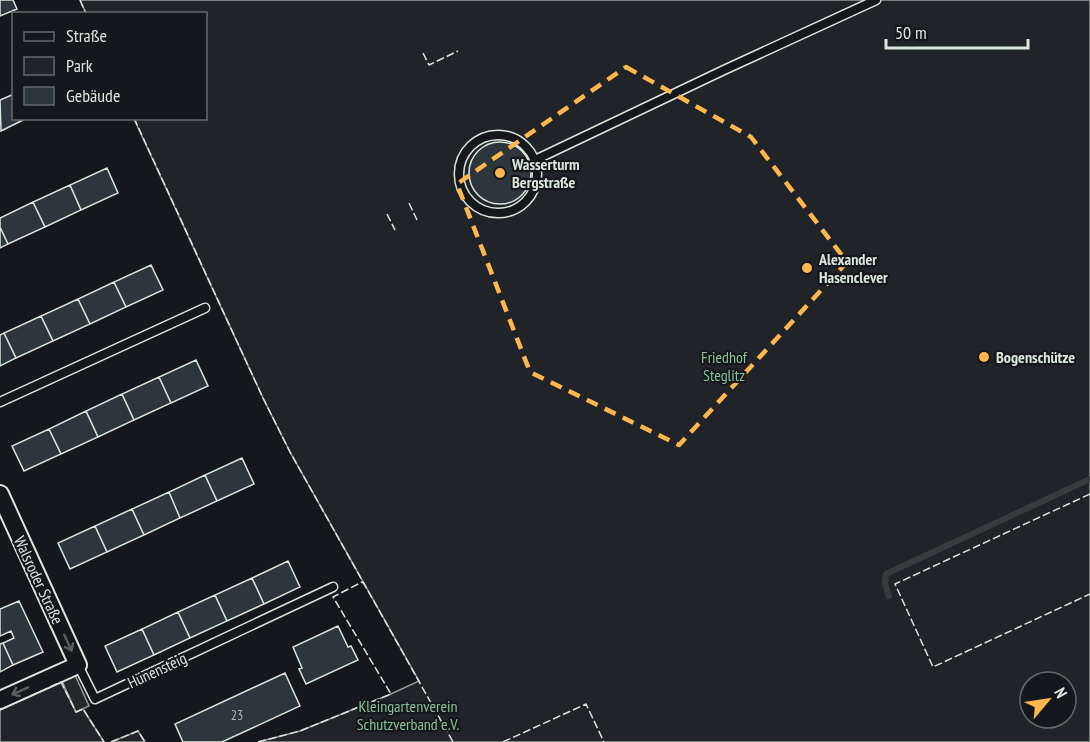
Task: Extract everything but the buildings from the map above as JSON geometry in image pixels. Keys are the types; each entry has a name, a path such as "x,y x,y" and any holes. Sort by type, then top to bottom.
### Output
{"street":[{"name":"Walsroder Straße","path":"0,494 78,665"},
{"path":"0,700 78,665"}],"lane":[{"path":"535,160 876,0"},
{"path":"488,136 512,137 523,143 535,160 537,182 532,194 512,211 488,212 477,207 468,199 462,188 459,172 462,160 468,149 477,141 488,136"},
{"path":"0,402 205,308"},
{"name":"Hünensteig","path":"78,665 94,699 333,587"}],"highlighted area":[{"path":"626,67 751,137 847,262 679,445 530,372 457,184"}],"green space":[{"name":"Friedhof Steglitz","path":"80,0 1090,0 1090,742 258,742 300,731 419,681 290,452 134,120 207,120 207,12 86,12"},
{"path":"61,682 76,712 83,709 104,742 0,742 0,710"},
{"path":"138,731 145,742 111,742"}],"shaded area":[{"path":"75,675 89,706 76,712 62,681"}],"waterway":[{"path":"889,596 885,584 886,574 1090,479"}],"fence":[{"path":"80,0 85,12"},
{"path":"423,53 429,65 458,51"},
{"path":"135,120 290,452 453,742"},
{"path":"409,203 417,220"},
{"path":"387,214 395,230"},
{"path":"1090,494 895,584 933,667 1090,594"},
{"path":"258,742 300,731 391,694 333,597 362,582 364,584"},
{"path":"0,710 61,682 76,712 83,709 104,742"},
{"path":"503,742 586,704 604,742"},
{"path":"111,742 138,731 145,742"}],"place":[{"name":"Wasserturm Bergstraße","path":"500,173"},
{"name":"Alexander Hasenclever","path":"807,268"},
{"name":"Bogenschütze","path":"984,357"}],"park label":[{"name":"Kleingartenverein Schutzverband e.V.","path":"408,715"}]}
